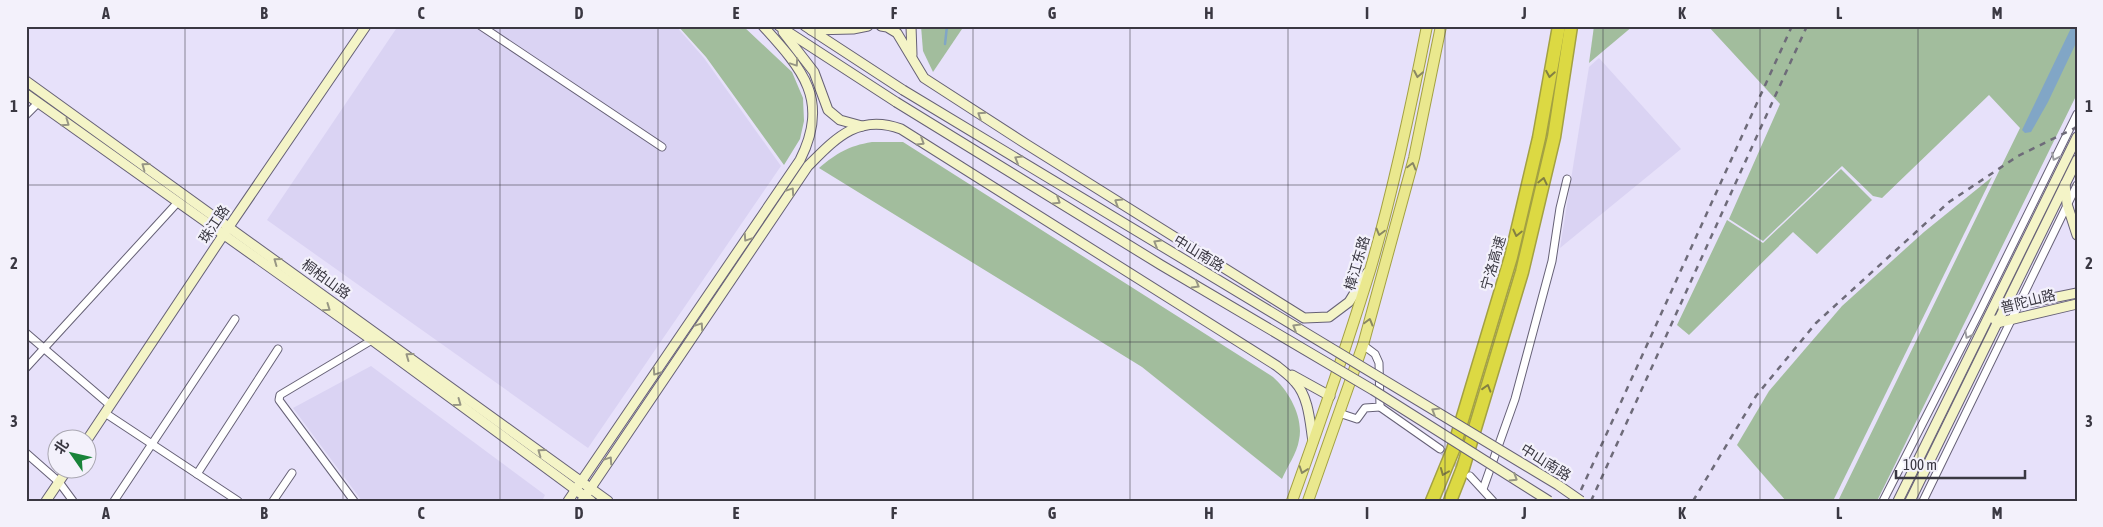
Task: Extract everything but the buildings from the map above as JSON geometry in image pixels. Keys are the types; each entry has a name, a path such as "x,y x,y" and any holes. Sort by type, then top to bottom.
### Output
{"highway":[{"name":"宁洛高速","path":"1432,501 1453,450 1511,257 1539,138 1559,26"},
{"path":"1450,501 1463,468 1522,272 1554,137 1571,26"}],"main road":[{"name":"樟江东路","path":"1292,501 1330,396 1371,266 1413,98 1427,26"},
{"name":"樟江东路","path":"1308,501 1363,345 1414,158 1441,26"}],"street":[{"name":"珠江路","path":"94,430 229,226 366,26"},
{"path":"482,26 662,147"},
{"path":"568,501 800,160 808,144 814,107 804,77 792,57 763,26"},
{"path":"778,26 896,102 1161,265 1373,390 1550,501"},
{"path":"778,26 814,72 828,110 840,120 863,126 892,126 901,130 1277,366 1330,396"},
{"path":"808,28 821,26"},
{"path":"808,28 853,29 868,26"},
{"path":"881,26 897,33 913,63 924,78 1304,318 1329,317 1349,302 1371,266"},
{"path":"911,26 910,36 913,63"},
{"name":"中山南路","path":"808,28 903,90 1558,485 1581,501"},
{"name":"桐柏山路","path":"26,81 608,501"},
{"name":"桐柏山路","path":"26,94 372,340 576,489 586,499"},
{"path":"26,115 38,103"},
{"path":"1883,501 1980,311 2077,114"},
{"path":"586,499 590,488 808,166 834,140 848,130 863,126"},
{"path":"1898,501 2077,137"},
{"path":"1910,501 2077,160"},
{"path":"1483,490 1515,399 1552,261 1560,208 1567,179"},
{"path":"2065,183 2067,204 2077,235"},
{"path":"1923,501 2077,185"},
{"path":"26,368 178,202"},
{"name":"普陀山路","path":"2077,293 2005,307 1990,315 1997,323 2077,304"},
{"path":"1980,311 1990,315"},
{"path":"114,501 235,320"},
{"path":"26,333 108,409 152,444 238,501"},
{"path":"354,501 279,400 280,395 372,340"},
{"path":"1363,345 1375,354 1379,363 1380,407"},
{"path":"197,474 278,349"},
{"path":"1277,366 1296,382 1302,392 1313,442"},
{"path":"1340,413 1357,418 1365,408 1380,407 1440,449"},
{"path":"26,453 59,482 72,501"},
{"path":"273,501 292,473"},
{"path":"1470,476 1493,501"},
{"path":"46,501 59,482"}],"shaded area":[{"path":"398,26 676,26 704,58 781,166 588,448 267,220"},
{"path":"1599,58 1681,149 1560,248 1589,67"},
{"path":"371,366 545,495 542,501 362,501 293,408"}],"green space":[{"path":"678,26 743,26 792,72 803,98 804,121 800,139 784,165 706,57"},
{"path":"921,26 964,26 933,72 923,51"},
{"path":"1594,26 1633,26 1589,63"},
{"path":"1708,26 2077,26 2077,94 1877,501 1838,501 2020,128 1989,95 1882,198 1873,196 1842,166 1763,241 1729,219 1780,104"},
{"path":"872,142 903,142 1273,377 1290,397 1297,414 1300,432 1298,445 1282,479 1142,367 819,168 843,151"},
{"path":"1841,169 1872,200 1817,254 1793,232 1689,335 1677,325 1727,220 1763,243"},
{"path":"1992,177 1833,501 1786,501 1737,445 1769,391 1842,306 1924,232"}],"water":[{"path":"2072,26 2077,26 2077,41 2048,102 2031,132 2025,133 2022,130"}],"waterway":[{"path":"945,44 947,26"}],"tunnel":[{"path":"1440,449 1465,471"}],"railway":[{"path":"1576,501 1792,26"},
{"path":"1591,501 1807,26"},
{"path":"1693,501 1756,396 1816,323 1949,202 2018,156 2077,127"}]}
